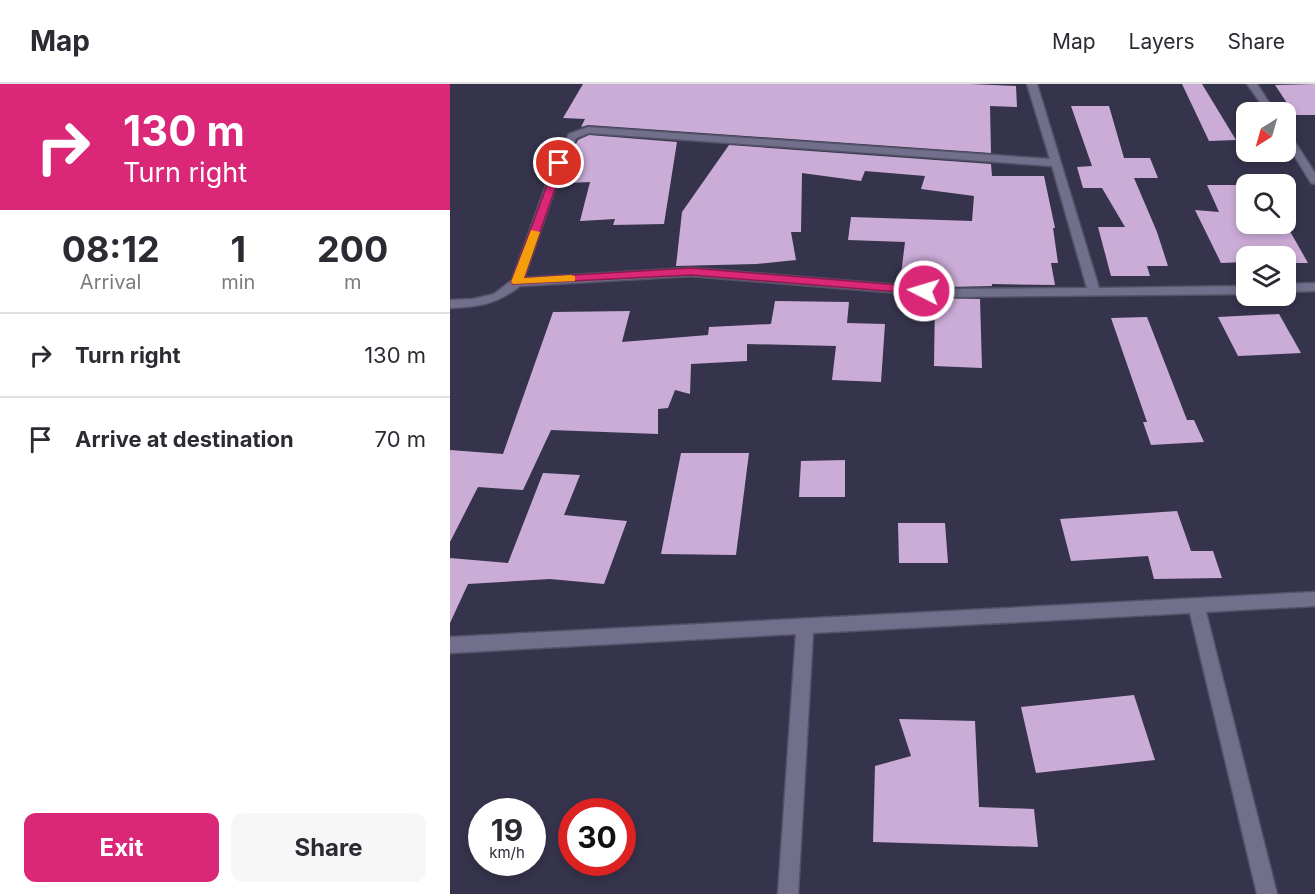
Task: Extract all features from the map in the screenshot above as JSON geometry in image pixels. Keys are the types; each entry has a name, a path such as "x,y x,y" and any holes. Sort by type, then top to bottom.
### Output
{"street":[{"path":"1032,84 1095,293"},
{"path":"1252,84 1264,102"},
{"path":"450,304 473,303 498,297 517,282 563,154 572,136 588,130 1056,163"},
{"path":"1296,151 1315,181"},
{"path":"517,282 691,272 948,293 1236,290"},
{"path":"1296,288 1315,287"},
{"path":"450,645 1315,599"},
{"path":"1196,604 1267,894"},
{"path":"788,894 805,626"}],"building":[{"path":"583,84 1016,86 1017,107 990,106 991,153 588,125 581,127 585,119 563,118"},
{"path":"1182,84 1202,84 1236,140 1209,141"},
{"path":"1315,84 1315,115 1296,115 1296,102 1286,102 1275,85"},
{"path":"1071,106 1109,106 1124,158 1150,158 1158,178 1134,178 1157,232 1168,266 1147,266 1150,276 1111,276 1098,227 1125,227 1102,188 1083,188 1077,167 1092,166"},
{"path":"589,135 677,142 664,224 613,225 615,219 580,221 590,182 567,183 575,160 568,160 578,140"},
{"path":"729,145 991,164 992,176 1044,176 1055,228 1053,228 1058,263 1051,263 1055,285 992,284 992,286 948,287 900,283 905,242 848,240 851,217 972,221 974,196 921,189 925,176 865,171 861,181 802,173 801,232 791,232 796,260 756,264 676,266 682,212"},
{"path":"1207,185 1236,185 1236,234 1292,234 1308,263 1296,263 1296,246 1236,246 1236,262 1221,263 1195,210 1219,212"},
{"path":"935,298 980,299 982,368 934,366"},
{"path":"775,301 849,302 847,323 885,324 881,382 832,380 836,346 747,344 747,361 691,364 690,394 675,390 668,408 658,409 658,434 551,430 523,490 478,487 450,542 450,450 503,454 553,312 630,311 622,342 708,335 709,327 771,324"},
{"path":"1279,314 1301,353 1238,356 1218,317"},
{"path":"1147,317 1187,420 1194,420 1204,442 1151,445 1143,422 1147,422 1111,318"},
{"path":"681,453 749,453 736,555 661,554"},
{"path":"845,460 845,497 799,497 801,461"},
{"path":"543,473 580,475 564,515 627,521 604,584 550,579 468,584 450,623 450,558 508,563"},
{"path":"1177,511 1191,551 1213,551 1222,578 1154,579 1148,556 1071,561 1060,519"},
{"path":"898,523 945,523 948,563 899,563"},
{"path":"1134,695 1155,760 1036,773 1021,707"},
{"path":"899,719 975,721 979,807 1034,809 1038,847 873,842 875,766 911,756"}],"slow traffic":[{"path":"535,232 517,282 571,279"}],"route":[{"path":"559,163 517,282 691,272 924,291"}]}
